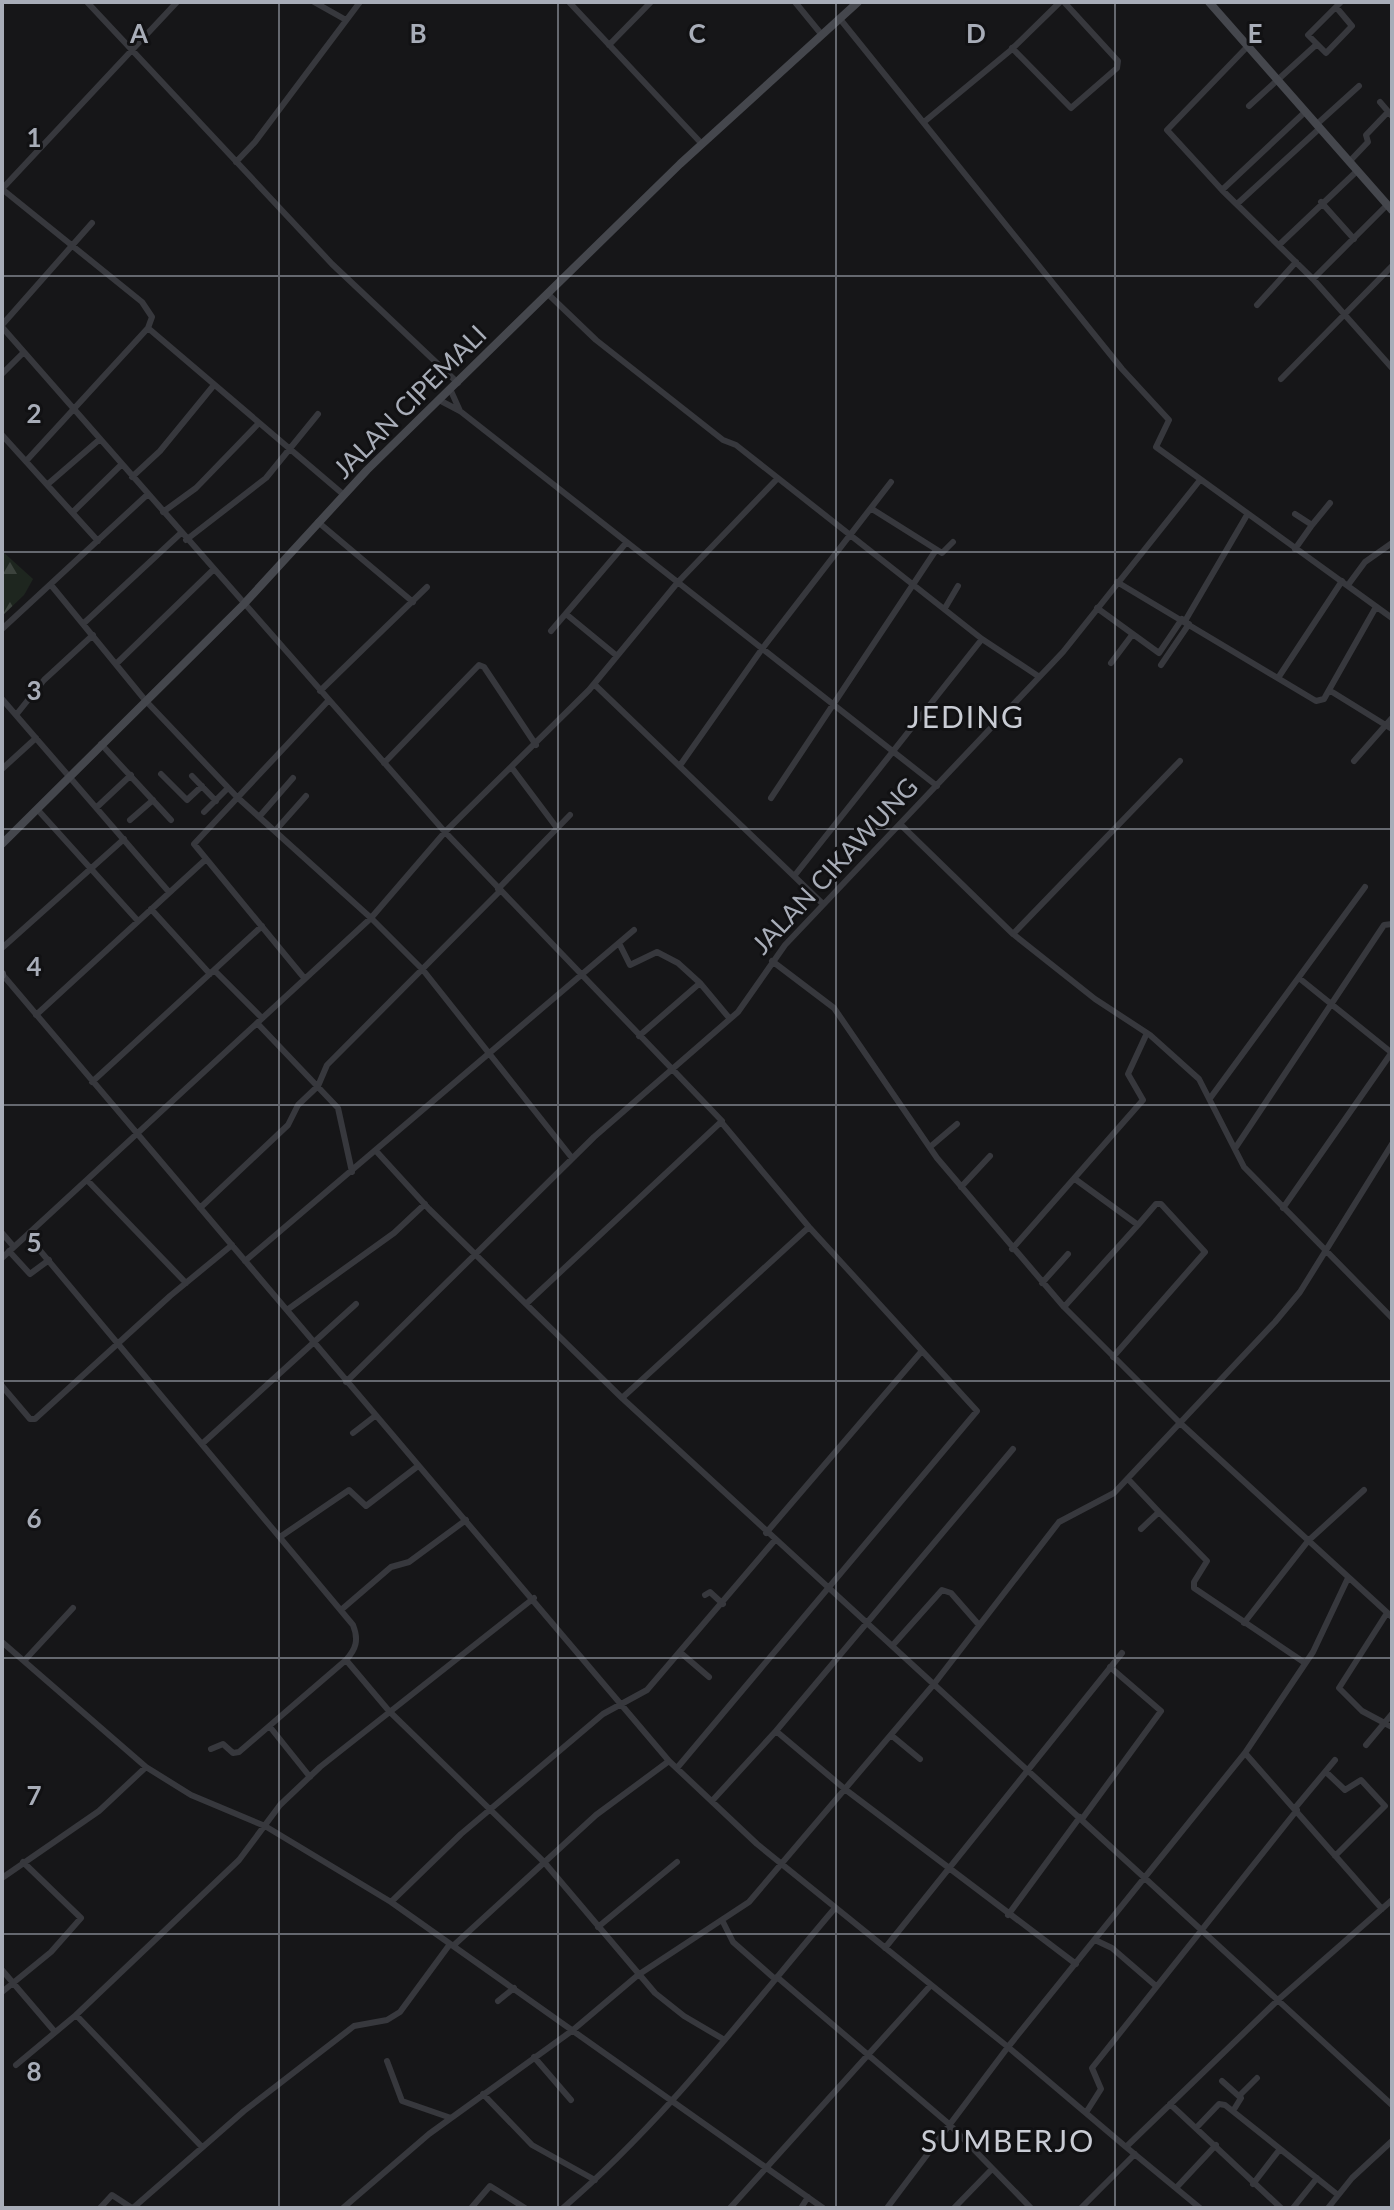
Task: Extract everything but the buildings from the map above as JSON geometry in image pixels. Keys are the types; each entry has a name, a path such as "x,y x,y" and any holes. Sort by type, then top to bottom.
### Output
{"main road":[{"name":"JALAN CIPEMALI","path":"2,844 243,605 344,495 548,294 702,144 858,2"},
{"path":"1209,2 1390,207"}],"street":[{"path":"87,2 134,48 332,264 458,383"},
{"path":"27,460 148,328 152,317 142,302 2,189 177,2"},
{"path":"314,2 346,20"},
{"path":"236,162 255,142 360,2"},
{"path":"569,2 702,144"},
{"path":"609,45 651,2"},
{"path":"795,2 822,35"},
{"path":"924,122 1012,48 1067,3 1118,61 1117,68 1071,108 1012,48"},
{"path":"1339,4 1352,26 1324,55 1307,34 1339,4"},
{"path":"840,19 1112,357 1169,420 1156,447 1392,618"},
{"path":"1249,106 1317,44"},
{"path":"1247,47 1167,129 1222,190 1313,279 1392,368"},
{"path":"1237,204 1359,86"},
{"path":"1349,162 1368,142 1366,135 1390,114 1380,102"},
{"path":"1222,190 1305,112"},
{"path":"1279,245 1357,171"},
{"path":"1321,202 1354,239"},
{"path":"1313,279 1390,207"},
{"path":"92,223 2,326 243,605 445,832 639,1036 672,1066 809,1227 977,1411 677,1768"},
{"path":"1257,305 1296,262"},
{"path":"1281,379 1392,266"},
{"path":"548,294 596,340 982,639 1038,676"},
{"path":"148,328 344,495"},
{"path":"2,374 24,352"},
{"path":"132,477 160,451 214,385"},
{"path":"451,391 460,411"},
{"path":"441,401 460,411 937,786"},
{"path":"83,624 183,536 266,478 318,414"},
{"path":"163,512 196,488 259,423"},
{"path":"2,435 98,541"},
{"path":"48,484 100,439"},
{"path":"73,512 122,464"},
{"path":"2,1258 371,918 445,832 536,745 594,684 678,582 777,479"},
{"name":"JALAN CIKAWUNG","path":"346,1382 409,1324 572,1158 672,1066 743,1007 772,961 823,904 1063,652 1200,480"},
{"path":"681,764 762,649 851,538 891,482"},
{"path":"2,629 148,494"},
{"path":"1295,549 1330,503"},
{"path":"872,509 936,550 944,553 953,542"},
{"path":"1295,514 1312,525"},
{"path":"1161,665 1247,515"},
{"path":"318,522 413,602"},
{"path":"551,631 626,543"},
{"path":"1278,678 1345,583 1365,562 1392,543"},
{"path":"771,798 936,550"},
{"path":"116,664 213,570"},
{"path":"1117,582 1316,701 1324,699 1376,607"},
{"path":"51,585 145,700 228,788 371,918 423,970 572,1158"},
{"path":"945,608 958,586"},
{"path":"320,691 427,587"},
{"path":"1097,608 1159,653 1185,621"},
{"path":"566,614 617,656"},
{"path":"16,715 44,680 93,635"},
{"path":"1111,663 1132,635"},
{"path":"795,875 982,639"},
{"path":"384,763 479,665 484,667 536,745"},
{"path":"594,684 681,764 823,904"},
{"path":"1329,690 1389,727"},
{"path":"2,699 169,892"},
{"path":"305,979 194,843 328,701"},
{"path":"1354,761 1389,727 1392,718"},
{"path":"2,769 36,738"},
{"path":"101,744 171,820"},
{"path":"1013,934 1180,761"},
{"path":"512,768 557,828"},
{"path":"161,774 187,800 202,786"},
{"path":"97,807 131,775"},
{"path":"192,776 216,801"},
{"path":"259,817 293,778"},
{"path":"204,812 228,788"},
{"path":"275,831 306,796"},
{"path":"130,820 153,800"},
{"path":"37,809 138,921"},
{"path":"200,1208 288,1125 298,1105 318,1086 327,1065 423,970 570,815"},
{"path":"900,824 1013,934 1095,999 1147,1033 1199,1079 1211,1097 1244,1167 1392,1318"},
{"path":"2,948 124,839"},
{"path":"36,1015 205,860"},
{"path":"1211,1097 1365,887"},
{"path":"151,909 259,1021 340,1113 341,1130 352,1172"},
{"path":"1236,1147 1384,925 1392,924"},
{"path":"92,1082 262,926"},
{"path":"245,1261 377,1152 489,1052 634,930"},
{"path":"619,943 630,965 660,953 700,983 730,1019"},
{"path":"772,961 834,1008 930,1147 1012,1249 1064,1307 1179,1422 1390,1615 1339,1688 1362,1711 1389,1725"},
{"path":"2,974 346,1382 534,1598 619,1706 669,1761 835,1908 1087,2111 1200,2208"},
{"path":"1283,1208 1392,1053 1299,978"},
{"path":"639,1036 700,983"},
{"path":"1012,1249 1143,1100 1128,1074 1147,1033"},
{"path":"526,1304 722,1123"},
{"path":"930,1147 957,1124"},
{"path":"343,2208 451,2118 573,2030 638,1975 749,1902 934,1684 1059,1522 1110,1496 1275,1322 1326,1253 1392,1144"},
{"path":"377,1152 425,1204 622,1398 1392,2105"},
{"path":"961,1187 990,1156"},
{"path":"1075,1179 1138,1225"},
{"path":"87,1180 186,1283"},
{"path":"287,1310 394,1233 425,1204"},
{"path":"1064,1307 1156,1204 1161,1204 1205,1252 1113,1357"},
{"path":"622,1398 809,1227"},
{"path":"2,1233 30,1274 49,1260"},
{"path":"27,1235 203,1443 341,1610 357,1634 353,1652 346,1660 237,1754 223,1744 211,1749"},
{"path":"2,1386 34,1420 117,1342 232,1245"},
{"path":"1042,1283 1068,1254"},
{"path":"203,1443 356,1304"},
{"path":"766,1533 921,1352"},
{"path":"353,1433 375,1416"},
{"path":"712,1801 776,1731 1013,1449"},
{"path":"280,1537 349,1490 366,1506 418,1466"},
{"path":"1128,1479 1206,1558 1207,1565 1194,1582 1194,1588 1305,1663"},
{"path":"1244,1623 1308,1541 1364,1490"},
{"path":"1141,1529 1159,1512"},
{"path":"341,1610 391,1567 409,1562 466,1520"},
{"path":"391,1902 491,1809 603,1714 647,1690 775,1540"},
{"path":"887,2208 1008,2047 1245,1753 1305,1663 1326,1627 1348,1578"},
{"path":"892,1646 942,1590 951,1593 979,1625"},
{"path":"705,1595 711,1593 723,1604"},
{"path":"16,2065 76,2015 239,1860 310,1777 534,1598"},
{"path":"24,1661 73,1608"},
{"path":"2,1642 146,1767 191,1795 265,1826 391,1902 823,2208"},
{"path":"681,1653 709,1677"},
{"path":"885,1948 1122,1653"},
{"path":"346,1660 389,1711 544,1862 638,1975 684,2016 723,2039"},
{"path":"1008,1915 1161,1711 1110,1667"},
{"path":"1366,1745 1389,1725 1392,1714"},
{"path":"270,1727 310,1777"},
{"path":"776,1731 846,1790 1076,1964"},
{"path":"891,1735 920,1759"},
{"path":"1245,1753 1382,1909"},
{"path":"1087,2111 1101,2089 1092,2068 1335,1760"},
{"path":"100,2208 112,2195 132,2208 202,2147 354,2026 381,2022 400,2012 452,1945 596,1815 669,1761"},
{"path":"2,1878 99,1811 146,1767"},
{"path":"1326,1772 1345,1790 1361,1780 1385,1806 1335,1856"},
{"path":"23,1862 81,1918 93,1918"},
{"path":"598,1927 677,1862"},
{"path":"1126,2147 1279,1999 1392,1900"},
{"path":"563,2208 595,2180 670,2101 835,1908"},
{"path":"2,1992 58,1945 81,1918"},
{"path":"725,1919 733,1942 949,2124 1031,2208"},
{"path":"1095,1940 1114,1949 1156,1986"},
{"path":"2,1970 55,2032"},
{"path":"730,2208 931,1985"},
{"path":"498,2001 514,1988"},
{"path":"76,2015 202,2147"},
{"path":"534,2057 571,2100"},
{"path":"387,2061 402,2101 451,2118"},
{"path":"1239,2096 1257,2078"},
{"path":"1222,2081 1239,2096 1240,2104 1233,2111"},
{"path":"483,2094 532,2145 595,2180"},
{"path":"1170,2104 1281,2208"},
{"path":"1197,2127 1219,2104 1233,2111 1338,2195"},
{"path":"1328,2208 1392,2141"},
{"path":"1176,2188 1216,2145"},
{"path":"1253,2184 1280,2149"},
{"path":"1081,2208 1135,2154"},
{"path":"954,2208 992,2169"},
{"path":"1293,2208 1317,2178"},
{"path":"472,2207 490,2186 525,2208"},
{"path":"801,2208 808,2197"}],"green space":[{"path":"2,551 33,579 24,595 2,616"}],"district":[{"name":"JEDING","path":"966,718"},
{"name":"SUMBERJO","path":"1008,2142"}]}
